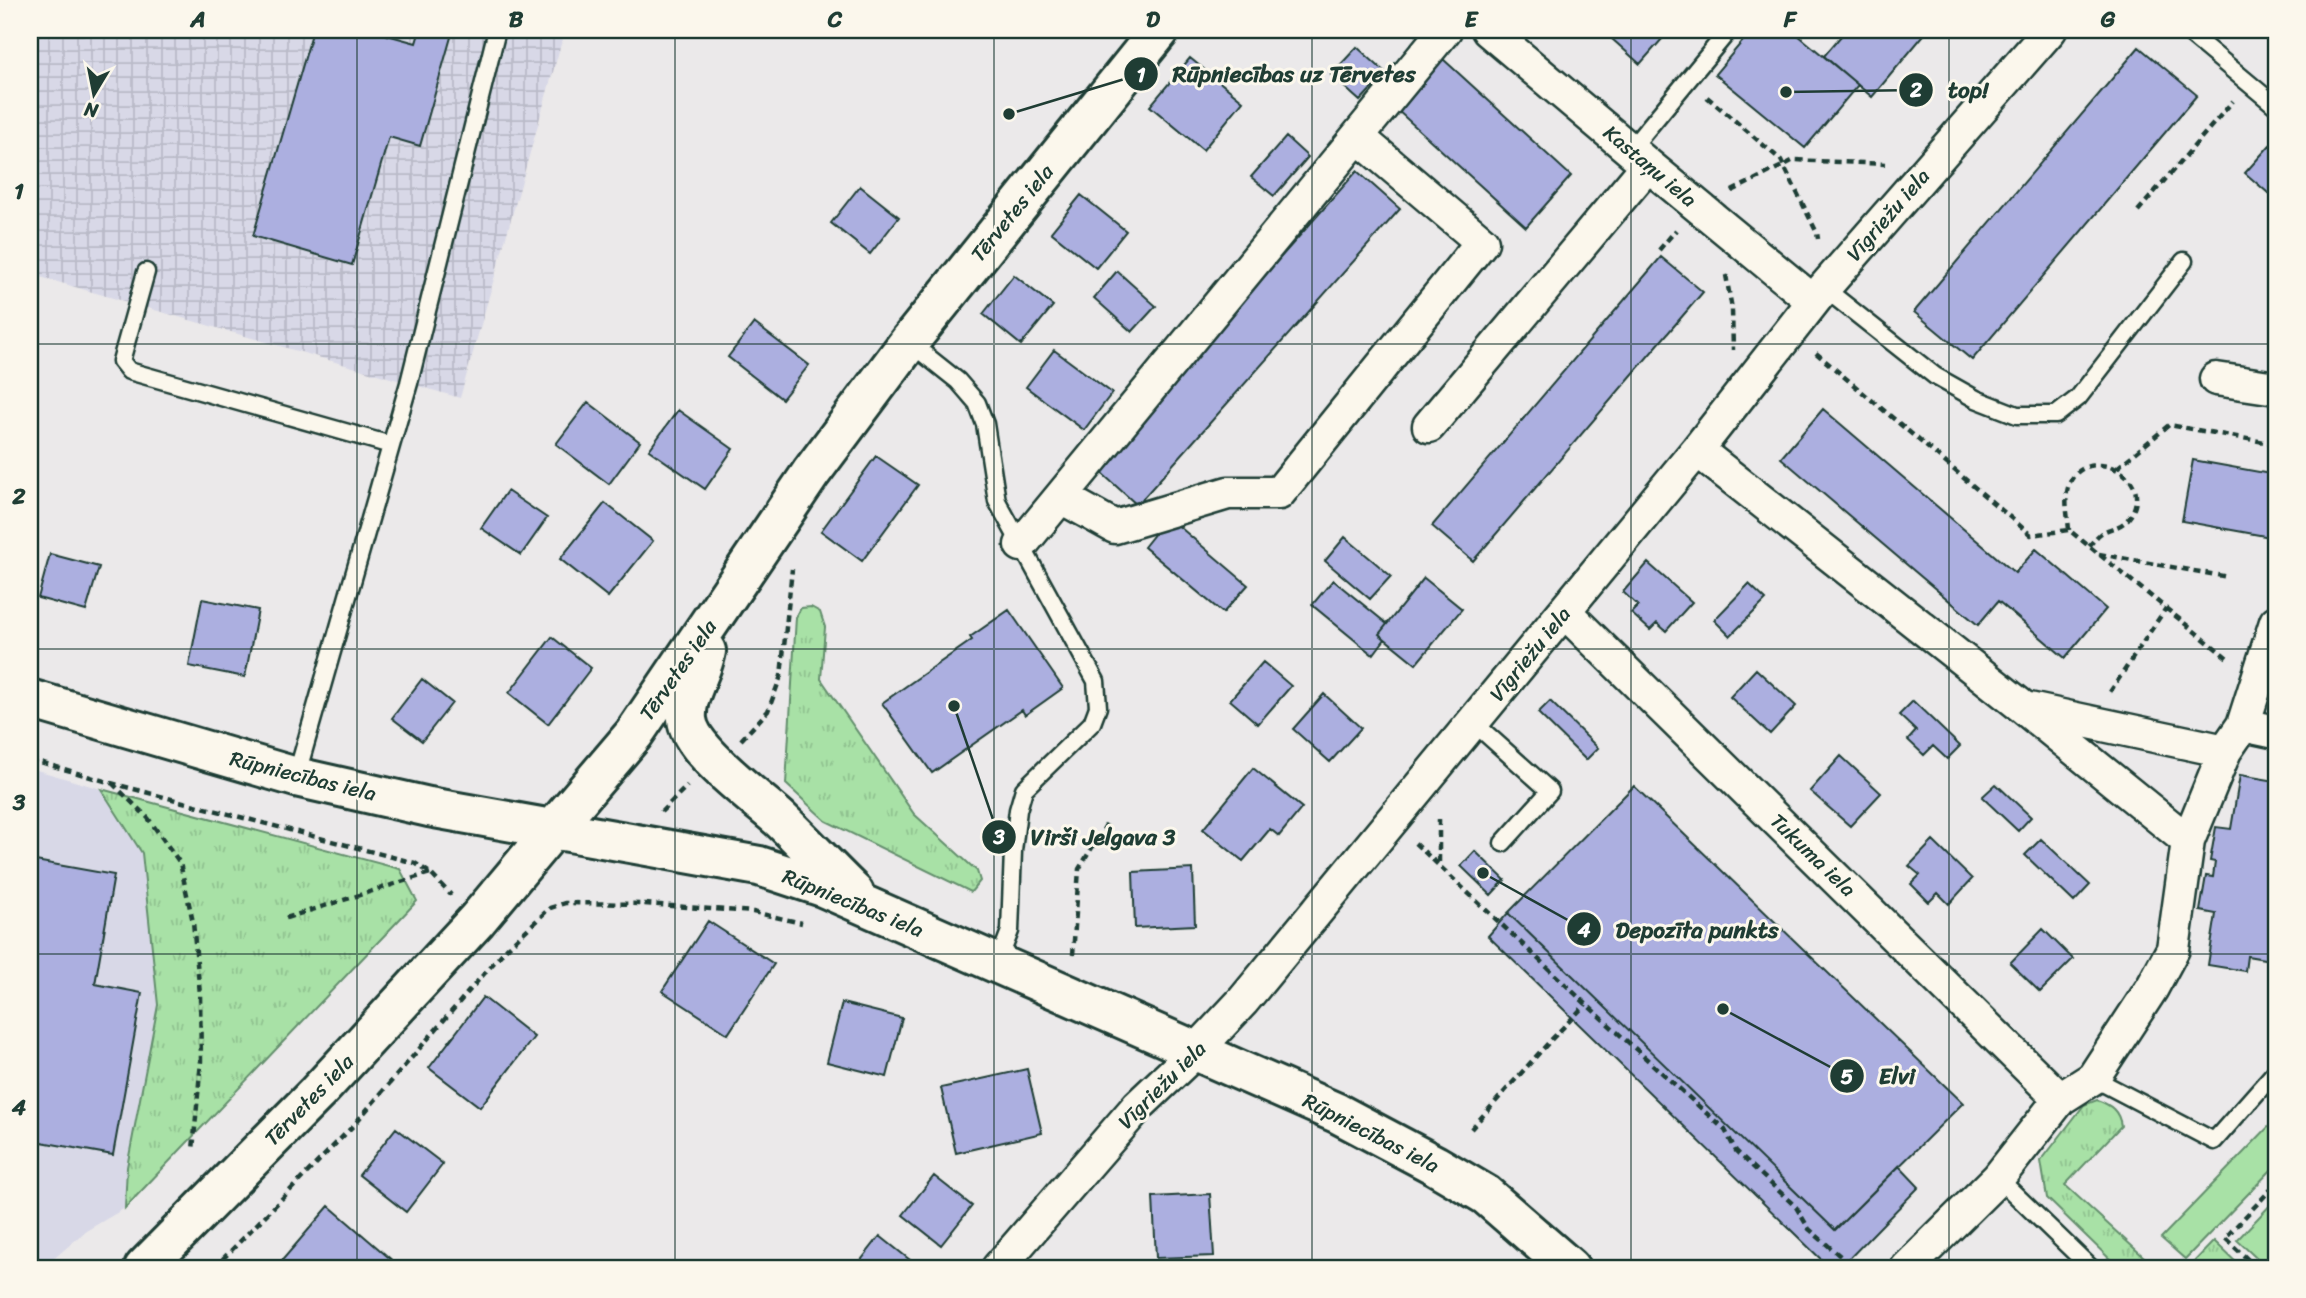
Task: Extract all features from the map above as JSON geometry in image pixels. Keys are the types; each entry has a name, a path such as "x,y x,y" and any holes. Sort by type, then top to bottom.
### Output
{"main road":[{"name":"Tērvetes iela","path":"144,1268 353,1054 477,920 634,734 811,473 909,342 1159,30"},
{"path":"710,624 704,660 690,694 687,719 692,736 715,763 781,821 865,904"},
{"name":"Rūpniecības iela","path":"30,699 296,777 429,807 759,866 823,887 1336,1114 1436,1165 1486,1195 1570,1268"}],"street":[{"path":"1021,545 1445,30"},
{"name":"Kastaņu iela","path":"1488,30 1639,158 1722,211 1819,294"},
{"name":"Vīgriežu iela","path":"998,1268 1138,1106 1196,1051 1243,1000 1565,612 1819,294 2050,30"},
{"path":"1061,497 1115,527 1228,492 1279,493 1482,242 1358,137"},
{"path":"1429,426 1639,158"},
{"path":"2217,379 2276,388"},
{"path":"1697,450 2188,841"},
{"name":"Tukuma iela","path":"1565,612 2060,1099"},
{"path":"1907,1268 1998,1178 2060,1099 2093,1078 2152,988 2173,949 2188,841 2225,751 2243,725 2276,622"},
{"path":"2024,708 2225,751"},
{"path":"2243,725 2276,732"}],"lane":[{"path":"296,777 391,444 497,30"},
{"path":"1639,158 1688,80 1729,30"},
{"path":"2185,30 2276,106"},
{"path":"1819,294 1935,376 1976,399 2017,415 2056,415 2078,398 2184,261"},
{"path":"146,272 121,361 129,372 391,444"},
{"path":"909,342 958,381 977,403 985,424 997,501 1096,681 1098,707 1092,723 1024,789 1018,810 1013,851 1010,931 997,965"},
{"path":"1473,722 1550,791 1503,844"},
{"path":"2093,1078 2214,1141 2276,1071"},
{"path":"1998,1178 2091,1268"}],"path":[{"path":"1688,80 1781,160 1818,239"},
{"path":"2138,211 2250,82"},
{"path":"1734,356 1731,345 1732,309 1722,250 1722,211 1782,164 1794,160 1885,164"},
{"path":"1790,331 2031,534 2069,530 2256,680"},
{"path":"2117,468 2169,425 2276,444"},
{"path":"2069,530 2066,501 2067,489 2073,478 2093,465 2106,464 2117,468 2127,476 2133,487 2135,500 2132,512 2125,523 2114,530 2102,532 2089,546"},
{"path":"2098,554 2228,577"},
{"path":"2090,722 2166,608"},
{"path":"30,759 415,863 430,873 442,887"},
{"path":"660,812 693,780"},
{"path":"111,783 148,818 180,863 193,922 200,994 201,1060 193,1150"},
{"path":"1439,808 1439,867"},
{"path":"1072,959 1079,869 1109,820"},
{"path":"1412,840 1725,1130 1736,1151 1796,1207 1809,1228 1854,1268"},
{"path":"286,918 430,873"},
{"path":"214,1268 352,1128 475,984 550,908 565,903 645,904 753,912 803,923"},
{"path":"1471,1129 1586,1004"},
{"path":"2257,1268 2225,1238 2276,1184"}],"shaded area":[{"path":"30,30 565,30 460,398 30,274"},
{"path":"30,768 101,789 142,853 158,1005 127,1167 125,1208 86,1231 43,1268 30,1268"}],"green space":[{"path":"811,607 820,612 825,627 821,679 914,814 977,871 980,881 971,892 826,821 786,784 796,617 801,608"},
{"path":"101,789 400,869 417,901 125,1208 127,1167 158,1005 142,853"},
{"path":"2097,1100 2114,1109 2121,1126 2065,1185 2156,1268 2119,1268 2047,1198 2041,1161 2084,1105"},
{"path":"2276,1119 2276,1165 2185,1259 2161,1238"},
{"path":"2276,1199 2276,1268 2267,1268 2237,1240"},
{"path":"2214,1241 2242,1268 2188,1268"}],"building":[{"path":"313,30 369,30 416,43 420,30 453,30 420,146 389,137 352,265 253,236"},
{"path":"1602,30 1670,30 1640,64"},
{"path":"1752,30 1792,30 1858,85 1805,148 1715,74"},
{"path":"1846,30 1928,30 1872,97 1824,56"},
{"path":"2251,30 2267,30 2260,37"},
{"path":"1357,47 1386,73 1360,101 1331,75"},
{"path":"2139,47 2197,95 1972,360 1914,312"},
{"path":"1190,58 1243,101 1203,150 1150,106"},
{"path":"1443,59 1571,176 1526,227 1397,110"},
{"path":"1286,137 1308,157 1274,196 1251,177"},
{"path":"2270,145 2276,150 2275,199 2245,173"},
{"path":"1357,171 1400,209 1137,505 1095,467"},
{"path":"860,186 899,217 870,254 831,223"},
{"path":"1081,195 1126,231 1096,268 1051,232"},
{"path":"1661,257 1703,292 1473,561 1432,526"},
{"path":"1117,271 1156,306 1132,332 1094,298"},
{"path":"1014,275 1053,306 1021,345 983,314"},
{"path":"754,323 809,365 782,399 728,357"},
{"path":"1054,350 1112,393 1084,430 1026,387"},
{"path":"588,402 640,442 609,484 556,444"},
{"path":"1823,409 2015,573 2036,549 2106,609 2065,658 1998,601 1978,625 1781,458"},
{"path":"678,410 733,449 705,489 649,450"},
{"path":"876,456 918,485 862,561 821,531"},
{"path":"2193,460 2276,475 2276,538 2182,521"},
{"path":"507,491 547,518 521,555 481,528"},
{"path":"605,503 653,541 608,597 560,559"},
{"path":"1168,517 1248,585 1223,613 1144,547"},
{"path":"1345,537 1391,576 1370,599 1325,561"},
{"path":"50,554 99,567 86,611 38,598"},
{"path":"1648,563 1692,602 1666,631 1657,623 1650,630 1631,613 1638,606 1623,592"},
{"path":"1424,578 1462,609 1416,664 1379,634"},
{"path":"1333,580 1387,624 1379,634 1385,639 1373,655 1312,605"},
{"path":"1749,584 1766,600 1730,636 1714,620"},
{"path":"202,599 258,610 245,677 189,666"},
{"path":"1009,610 1063,688 1025,715 1022,710 932,773 882,703 972,640 970,637"},
{"path":"552,637 591,668 548,724 509,693"},
{"path":"1263,662 1291,686 1258,724 1230,700"},
{"path":"1756,669 1796,706 1770,734 1730,697"},
{"path":"422,679 452,703 422,741 392,718"},
{"path":"1324,694 1361,728 1330,762 1293,729"},
{"path":"1550,701 1598,748 1586,760 1538,713"},
{"path":"1913,701 1960,746 1947,759 1933,746 1924,755 1908,740 1916,731 1899,715"},
{"path":"1841,756 1881,793 1850,826 1810,791"},
{"path":"1253,768 1302,808 1279,836 1270,829 1243,861 1203,829"},
{"path":"2240,775 2276,781 2276,961 2247,956 2245,971 2208,965 2216,914 2200,911 2206,876 2213,877 2215,862 2210,861 2216,827 2231,829"},
{"path":"1996,784 2031,817 2018,831 1982,797"},
{"path":"1634,786 1963,1103 1835,1230 1508,913"},
{"path":"2041,839 2090,885 2074,902 2025,855"},
{"path":"1933,841 1972,879 1949,904 1938,893 1929,902 1911,884 1920,875 1909,866"},
{"path":"1475,851 1505,880 1491,895 1461,866"},
{"path":"30,860 114,875 95,984 142,993 113,1155 30,1140"},
{"path":"1193,869 1195,925 1135,928 1133,872"},
{"path":"1508,913 1835,1230 1899,1166 1919,1187 1840,1268 1830,1268 1488,936"},
{"path":"708,921 774,964 728,1034 662,991"},
{"path":"2043,929 2073,959 2040,992 2010,963"},
{"path":"483,997 534,1037 480,1107 429,1068"},
{"path":"842,1003 902,1018 887,1077 827,1062"},
{"path":"1027,1069 1042,1133 956,1153 941,1088"},
{"path":"396,1128 443,1164 406,1212 359,1175"},
{"path":"934,1176 972,1206 941,1245 903,1215"},
{"path":"1210,1194 1214,1256 1156,1258 1153,1197"},
{"path":"329,1206 401,1268 282,1268 278,1265"},
{"path":"880,1236 920,1268 855,1268"},
{"path":"516,1260 526,1268 510,1268"}],"place":[{"name":"top!","path":"1786,92"},
{"name":"Rūpniecības uz Tērvetes","path":"1009,114"},
{"name":"Virši Jelgava 3","path":"954,706"},
{"name":"Depozīta punkts","path":"1483,873"},
{"name":"Elvi","path":"1723,1009"}]}
